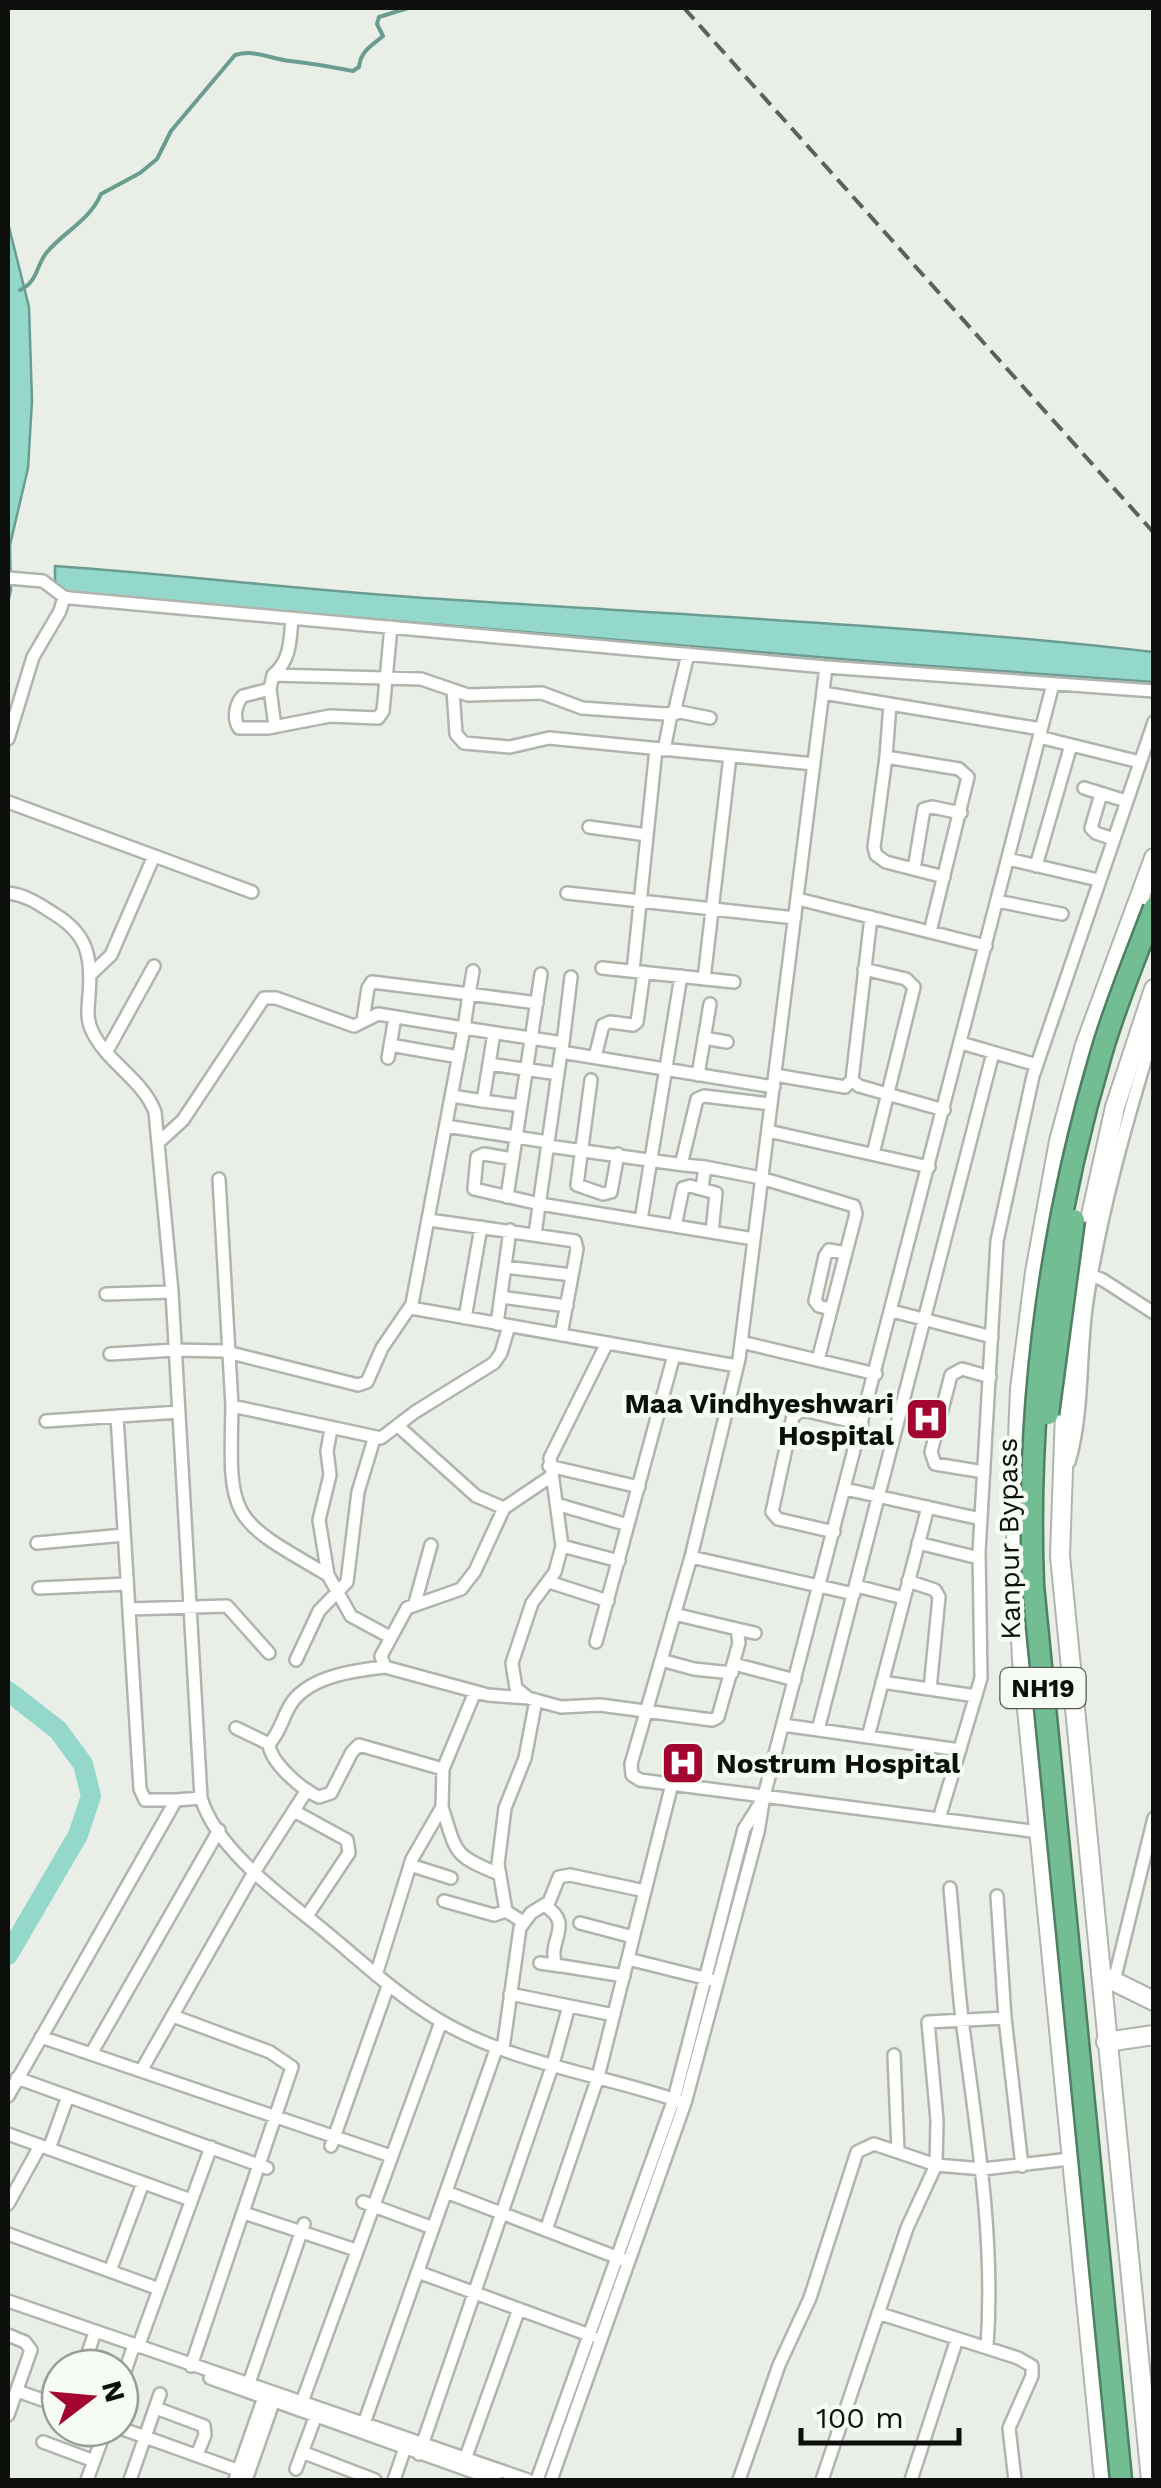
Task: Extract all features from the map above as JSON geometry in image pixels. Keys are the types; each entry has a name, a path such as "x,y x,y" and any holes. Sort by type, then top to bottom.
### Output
{"highway":[{"name":"Kanpur Bypass","path":"1121,2480 1043,1689 1030,1508 1035,1386 1047,1293 1076,1144 1103,1047 1154,908"},
{"name":"Kanpur Bypass","path":"1135,2480 1046,1587 1044,1512 1048,1393 1087,1145 1113,1057 1154,945"}],"main road":[{"path":"1104,2480 1038,1832 1014,1514 1022,1373 1035,1272 1059,1141 1086,1045 1154,858"},
{"path":"1151,2480 1106,2042 1108,1978 1060,1556 1066,1384 1086,1238 1115,1107 1154,988"},
{"path":"1108,1978 1148,1998"},
{"path":"1106,2042 1154,2035"},
{"path":"1098,2429 1145,2425"}],"street":[{"path":"8,578 44,581 64,598 826,667 1154,691"},
{"path":"8,739 33,657 64,598"},
{"path":"275,728 272,675 282,668 288,656 292,618"},
{"path":"270,689 242,696 236,721 244,730 275,728 330,716 378,718 383,711 391,626"},
{"path":"272,675 432,680 468,694 542,694 582,708 666,714 674,712 688,654"},
{"path":"826,667 737,1366 691,1556 631,1764 632,1775 640,1780 1038,1832"},
{"path":"537,2480 570,2407 679,2101 711,1980 744,1829 764,1796 1053,684"},
{"path":"453,690 456,734 464,743 510,747 549,738 814,764"},
{"path":"823,693 1040,733 1140,762"},
{"path":"890,704 876,855 886,862 944,877"},
{"path":"595,1058 603,1025 637,1022 640,901 647,836 660,750 671,715 680,712 710,718"},
{"path":"939,1819 982,1678 981,1519 998,1241 1037,1065 1154,722"},
{"path":"1036,866 1071,745"},
{"path":"704,978 730,756"},
{"path":"886,756 964,772 968,785 930,932"},
{"path":"1084,788 1126,802"},
{"path":"1102,794 1091,828 1113,838"},
{"path":"8,802 252,892"},
{"path":"914,869 924,809 932,806 961,813"},
{"path":"589,827 647,836"},
{"path":"90,975 111,955 154,856"},
{"path":"1008,859 1098,880"},
{"path":"8,893 30,898 77,929 90,975 87,1017 93,1034 152,1102 160,1142 172,1292 200,1798 208,1817 253,1874 388,1986 441,2022 500,2048 679,2101"},
{"path":"567,893 795,918"},
{"path":"798,899 986,946"},
{"path":"997,900 1062,914"},
{"path":"160,1142 183,1120 264,998 276,998 354,1026 378,1014 395,1016 532,1038 595,1058 698,1075 845,1086 852,1080 871,917"},
{"path":"108,1052 154,966"},
{"path":"602,968 734,982"},
{"path":"864,969 906,980 914,987 873,1154"},
{"path":"110,1354 175,1350 229,1353 363,1385 367,1382 382,1348 411,1308 473,970"},
{"path":"507,1197 542,974"},
{"path":"641,1220 681,976"},
{"path":"535,1234 571,977"},
{"path":"364,1020 372,982 537,1003"},
{"path":"698,1075 710,1004"},
{"path":"395,1016 389,1052 459,1056"},
{"path":"1061,1481 1075,1435 1084,1322 1112,1168 1154,1031"},
{"path":"483,1101 494,1033"},
{"path":"704,1038 727,1042"},
{"path":"961,1044 1037,1065"},
{"path":"818,1730 992,1053"},
{"path":"489,1064 558,1074"},
{"path":"591,1080 578,1185 603,1194 612,1190 618,1154"},
{"path":"852,1080 859,1086 944,1110"},
{"path":"452,1096 521,1106"},
{"path":"684,1165 700,1096 772,1104"},
{"path":"446,1126 761,1178 854,1206 856,1214 818,1360"},
{"path":"768,1131 929,1167"},
{"path":"513,1159 484,1154 475,1161 474,1189 540,1204 754,1239"},
{"path":"702,1188 705,1168"},
{"path":"219,1180 232,1406 230,1484 244,1519 270,1542 328,1575"},
{"path":"675,1226 682,1188 702,1188 716,1193 712,1232"},
{"path":"428,1220 575,1241 561,1335"},
{"path":"464,1318 481,1227"},
{"path":"232,1406 381,1438 494,1363 502,1353 500,1297 510,1230"},
{"path":"831,1309 815,1301 825,1256 829,1250 846,1253"},
{"path":"505,1267 572,1276"},
{"path":"1091,1276 1154,1313"},
{"path":"106,1294 172,1292"},
{"path":"500,1297 567,1306"},
{"path":"411,1308 737,1366"},
{"path":"892,1311 992,1337"},
{"path":"741,1342 876,1374"},
{"path":"532,1699 516,1688 512,1663 532,1603 560,1562 562,1546 550,1458 607,1343"},
{"path":"596,1642 674,1355"},
{"path":"984,1472 935,1464 930,1452 951,1375 962,1369 990,1377"},
{"path":"834,1532 778,1519 772,1512 793,1416 803,1410 862,1424"},
{"path":"46,1421 179,1412"},
{"path":"118,1416 141,1794 151,1802 200,1798"},
{"path":"398,1426 476,1496 504,1508"},
{"path":"331,1429 330,1476 319,1520 328,1575 336,1594 358,1621 390,1637"},
{"path":"296,1660 319,1611 347,1582 356,1503 374,1439"},
{"path":"385,1667 382,1656 407,1608 461,1590 475,1571 504,1508 550,1472 638,1487"},
{"path":"845,1489 981,1519"},
{"path":"690,1496 704,1500"},
{"path":"556,1504 628,1525"},
{"path":"868,1737 928,1507"},
{"path":"37,1542 124,1535"},
{"path":"918,1543 980,1558"},
{"path":"415,1603 431,1545"},
{"path":"562,1546 618,1561"},
{"path":"691,1556 820,1586 904,1598"},
{"path":"908,1581 935,1590 939,1597 930,1689"},
{"path":"549,1582 608,1601"},
{"path":"39,1588 127,1584"},
{"path":"129,1610 227,1606 269,1653"},
{"path":"674,1614 755,1634"},
{"path":"269,1744 290,1704 302,1693 340,1675 385,1667 474,1692 561,1706 600,1705 712,1720 718,1717 733,1668 738,1629"},
{"path":"661,1660 694,1669 733,1668 795,1680"},
{"path":"882,1682 976,1696"},
{"path":"474,1692 443,1768 442,1806 457,1853 466,1861 500,1874"},
{"path":"524,1922 506,1911 500,1874 505,1808 525,1758 532,1699"},
{"path":"783,1725 960,1750"},
{"path":"236,1728 269,1744"},
{"path":"269,1744 272,1756 319,1797 331,1793 359,1746 443,1768"},
{"path":"546,2230 598,2077 672,1784"},
{"path":"141,2071 253,1874 307,1790"},
{"path":"8,2096 176,1800"},
{"path":"376,1975 410,1865 442,1806"},
{"path":"294,1811 347,1840 350,1853 307,1916"},
{"path":"1108,1978 1154,1818"},
{"path":"90,2054 219,1830"},
{"path":"410,1865 451,1878"},
{"path":"362,2427 500,2048 517,1938 524,1922 552,1897 557,1880 563,1875 645,1891"},
{"path":"950,1888 962,2020 983,2169 991,2296 987,2348"},
{"path":"997,1896 1004,2018 1022,2166"},
{"path":"444,1901 494,1916 506,1911"},
{"path":"544,1905 556,1912 560,1920 553,1958 560,1966"},
{"path":"580,1923 633,1937"},
{"path":"628,1959 711,1980"},
{"path":"540,1963 624,1976"},
{"path":"332,2141 388,1986"},
{"path":"510,1994 614,2014"},
{"path":"420,2449 554,2064 569,2006"},
{"path":"173,2016 270,2052 292,2067 263,2166 190,2367"},
{"path":"822,2480 907,2228 936,2165 938,2120 928,2022 1004,2018"},
{"path":"300,2405 356,2250 367,2204 391,2156 441,2022"},
{"path":"41,2037 275,2117 332,2141 391,2156"},
{"path":"894,2055 898,2151"},
{"path":"17,2078 263,2166"},
{"path":"8,2204 45,2148 68,2096"},
{"path":"8,2134 191,2200"},
{"path":"740,2480 779,2365 810,2298 857,2152 874,2144 936,2165 983,2169 1070,2158"},
{"path":"136,2346 210,2147"},
{"path":"110,2271 143,2183"},
{"path":"446,2192 623,2259"},
{"path":"367,2204 433,2228"},
{"path":"244,2213 303,2227 356,2250"},
{"path":"249,2383 303,2227"},
{"path":"8,2234 159,2289"},
{"path":"418,2272 595,2337"},
{"path":"8,2301 136,2346 142,2352 249,2383 270,2397"},
{"path":"463,2464 519,2309"},
{"path":"878,2312 1032,2366 1032,2376 1009,2428 1015,2480"},
{"path":"90,2348 95,2332"},
{"path":"8,2335 26,2342 31,2350 8,2416"},
{"path":"911,2480 957,2339"},
{"path":"190,2367 463,2464 528,2480"},
{"path":"17,2391 40,2399"},
{"path":"130,2480 160,2394"},
{"path":"140,2436 242,2476 270,2397"},
{"path":"300,2405 316,2416 362,2427 405,2448 420,2449"},
{"path":"551,2480 570,2407"},
{"path":"156,2408 204,2426 197,2456"},
{"path":"296,2469 316,2416"},
{"path":"59,2448 94,2461"},
{"path":"88,2480 99,2448"},
{"path":"394,2480 405,2448"},
{"path":"302,2452 375,2480"},
{"path":"463,2464 496,2480"}],"water":[{"path":"8,223 29,307 32,401 28,468 10,545 8,603"},
{"path":"55,566 393,596 886,628 1153,652 1153,682 55,592"}],"waterway":[{"path":"20,290 30,283 47,252 84,218 101,194 157,159 171,131 235,55 256,54 353,71 365,52 383,36 377,24 379,17 408,8"},
{"path":"8,1691 58,1730 83,1764 91,1796 78,1835 8,1955"}],"railway":[{"path":"684,8 1154,533"}],"place":[{"name":"Maa Vindhyeshwari Hospital","path":"927,1419"},
{"name":"Nostrum Hospital","path":"683,1763"}]}
